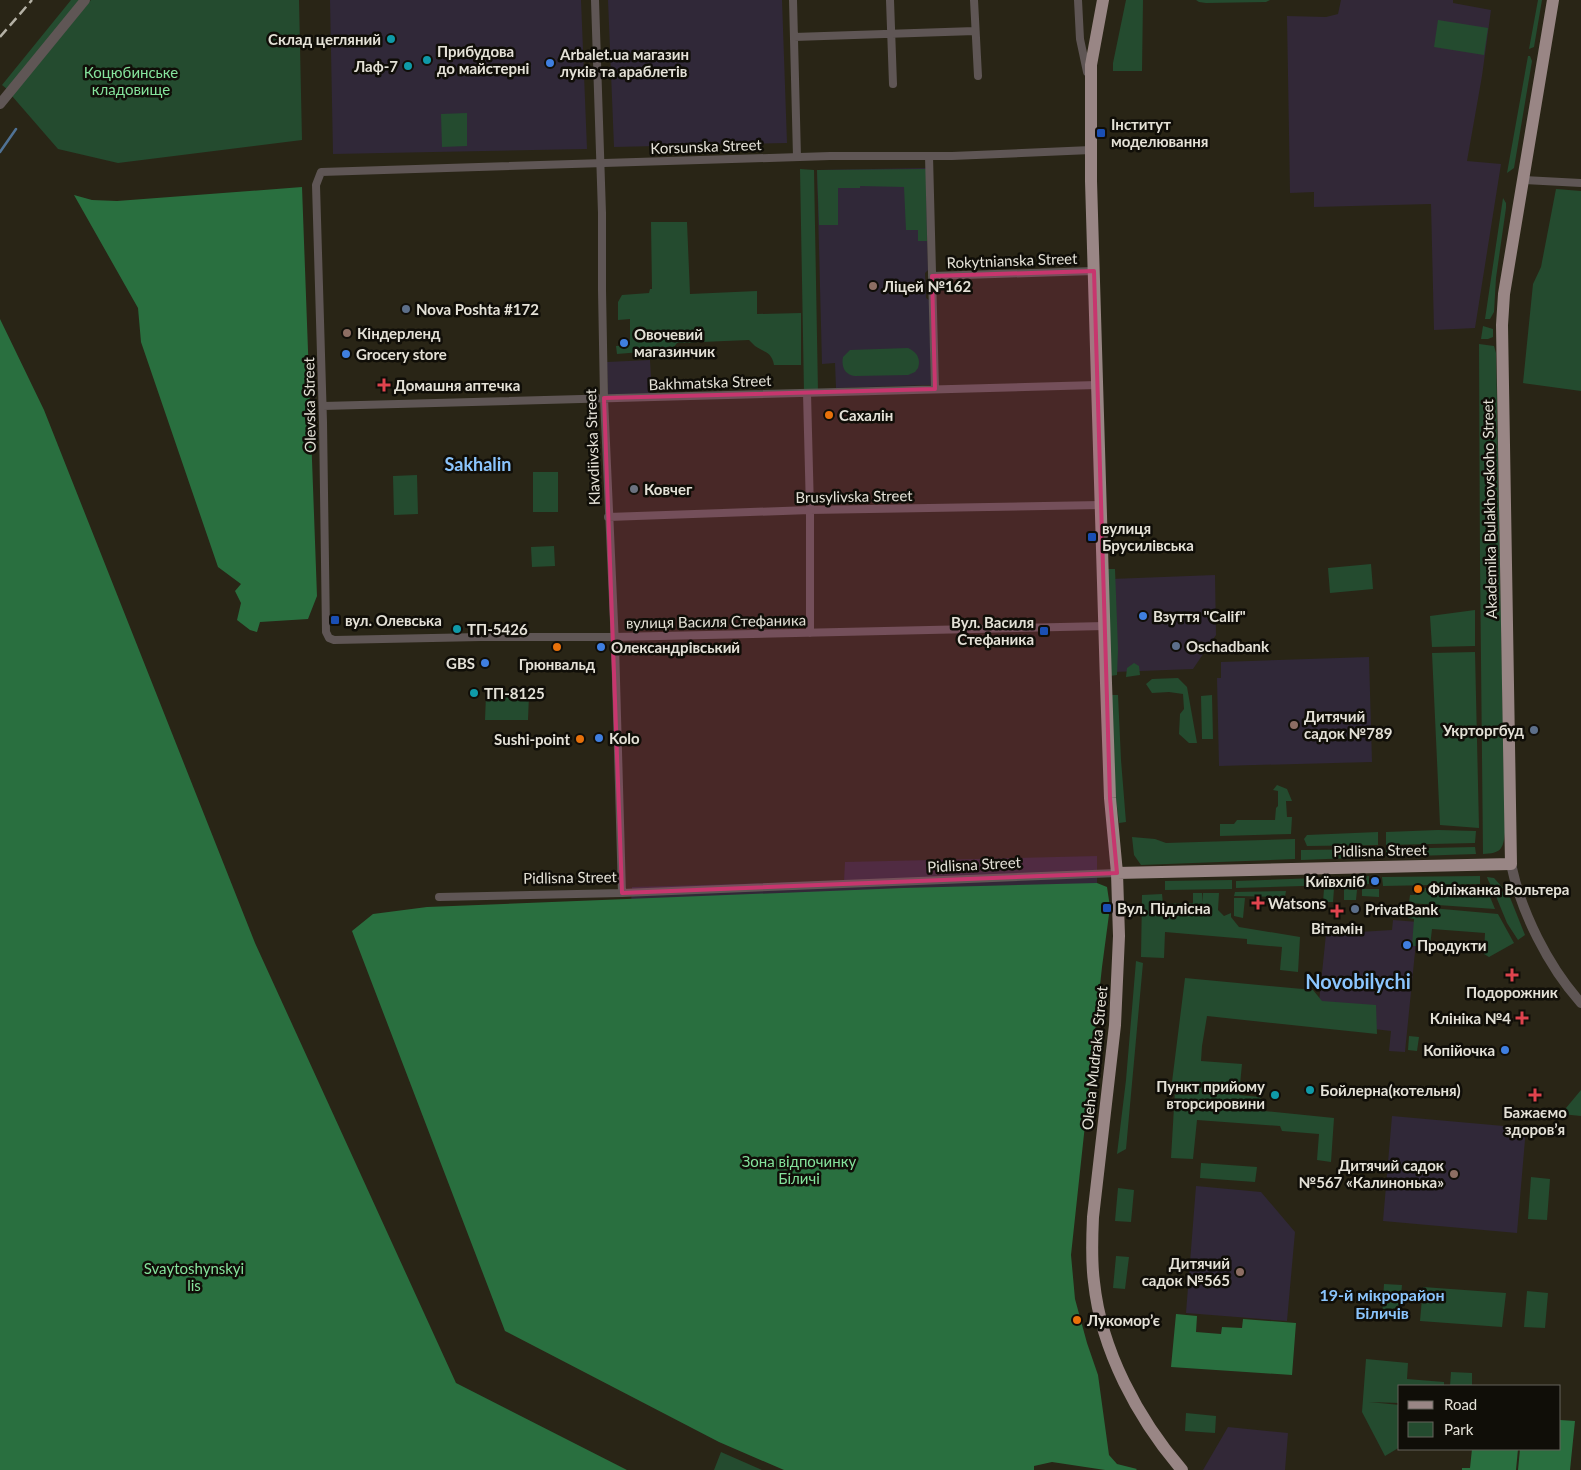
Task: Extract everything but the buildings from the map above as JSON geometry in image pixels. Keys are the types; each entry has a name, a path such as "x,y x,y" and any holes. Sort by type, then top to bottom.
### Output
{"main road":[{"path":"1090,86 1094,44 1103,0"},
{"name":"Akademika Bulakhovskoho Street","path":"1511,864 1502,324 1504,294 1553,0"},
{"name":"Oleha Mudraka Street","path":"1090,86 1104,626 1110,798 1117,873 1119,936 1116,1017 1093,1217 1094,1282 1098,1309 1107,1338 1130,1394 1155,1437 1182,1470"},
{"name":"Pidlisna Street","path":"1117,873 1511,864"}],"street":[{"path":"0,104 85,0"},
{"name":"Klavdiivska Street","path":"595,0 601,163 604,398 622,893"},
{"path":"793,0 797,157"},
{"path":"890,0 893,84"},
{"path":"974,0 978,76"},
{"path":"1078,0 1080,39 1090,86"},
{"path":"794,37 975,31"},
{"name":"Korsunska Street","path":"322,172 1091,150"},
{"name":"Rokytnianska Street","path":"929,156 935,389"},
{"name":"Olevska Street","path":"322,172 316,185 323,406 326,632 329,638"},
{"path":"1522,180 1581,183"},
{"name":"Rokytnianska Street","path":"932,276 1094,271"},
{"name":"Bakhmatska Street","path":"323,406 1097,385"},
{"path":"807,393 810,510 810,632"},
{"name":"Brusylivska Street","path":"608,517 810,510 1101,505"},
{"name":"вулиця Василя Стефаника","path":"329,638 334,640 614,637 1104,626"},
{"name":"Akademika Bulakhovskoho Street","path":"1511,864 1521,900 1538,937 1556,968 1581,1003"},
{"name":"Pidlisna Street","path":"439,897 622,893 1117,873"}],"highlighted area":[{"path":"1094,271 1110,798 1117,873 622,893 604,398 935,389 932,276"}],"shaded area":[{"path":"330,0 581,0 587,149 333,154"},
{"path":"608,0 782,0 787,143 614,147"},
{"path":"1341,0 1453,0 1453,3 1491,10 1467,161 1501,164 1475,328 1434,330 1431,204 1314,207 1314,192 1290,193 1287,16 1326,17 1338,14"},
{"name":"Ліцей №162","path":"926,168 928,270 925,273 926,298 929,300 931,385 836,388 835,363 822,364 817,170"},
{"path":"650,360 652,395 611,396 608,394 607,362"},
{"path":"1215,575 1216,635 1193,669 1114,672 1111,579"},
{"name":"Дитячий садок №789","path":"1369,657 1372,762 1219,766 1217,678 1221,678 1221,662"},
{"path":"1097,856 1097,888 631,903 632,887 844,881 845,862"},
{"path":"1393,920 1418,922 1405,1052 1389,1051 1391,1031 1374,1029 1319,1002 1326,934 1392,930"},
{"name":"Дитячий садок №567 «Калинонька»","path":"1392,1116 1526,1128 1517,1233 1383,1221"},
{"name":"Дитячий садок №565","path":"1196,1186 1261,1192 1295,1232 1287,1321 1186,1313"},
{"path":"1228,1427 1288,1433 1285,1470 1203,1470"}],"green space":[{"path":"71,0 82,0 8,90 2,85"},
{"name":"Коцюбинське кладовище","path":"91,0 299,0 302,140 118,163 58,149 12,96"},
{"path":"1126,0 1143,0 1142,71 1113,71"},
{"path":"1196,0 1270,0 1266,2 1206,3"},
{"path":"1538,0 1542,0 1534,47 1529,49"},
{"path":"1438,20 1488,28 1484,55 1434,47"},
{"path":"1528,56 1530,56 1532,61 1514,168 1507,173"},
{"path":"467,113 467,146 442,147 441,114"},
{"path":"800,169 814,170 818,392 804,392"},
{"path":"926,169 927,241 918,241 918,230 906,230 904,187 860,186 860,188 838,188 838,225 819,225 817,170"},
{"path":"302,187 317,596 308,619 260,622 257,632 250,630 237,620 241,603 235,591 241,584 218,567 141,342 138,308 74,195 92,200 117,201"},
{"path":"1556,189 1581,191 1581,391 1523,383 1533,284 1541,267"},
{"path":"1503,198 1506,208 1496,278 1494,312 1490,319 1485,319"},
{"path":"651,222 687,222 690,294 757,291 757,314 801,313 801,365 774,365 769,355 749,340 677,343 674,347 669,347 666,350 617,354 616,346 630,345 630,319 618,320 618,302 622,295 649,293 650,289 652,289"},
{"name":"Svaytoshynskyi lis","path":"0,319 44,410 255,943 456,1383 627,1470 0,1470"},
{"path":"1483,326 1493,329 1493,337 1481,339"},
{"path":"1479,344 1494,346 1496,353 1505,832 1500,849 1494,853 1483,854 1480,562"},
{"path":"908,348 916,354 919,362 915,372 908,375 855,376 846,372 843,367 843,357 850,350"},
{"path":"533,472 558,472 558,512 533,512"},
{"path":"417,475 418,514 394,515 393,476"},
{"path":"554,546 555,566 532,567 531,547"},
{"path":"1371,564 1373,589 1330,593 1328,568"},
{"path":"1106,569 1115,569 1118,649 1117,675 1110,676"},
{"path":"1475,610 1475,646 1432,647 1430,616"},
{"path":"1475,652 1479,828 1440,825 1432,653"},
{"path":"1134,663 1139,666 1140,675 1126,677 1127,668"},
{"path":"1178,678 1187,687 1197,743 1189,743 1179,734 1180,714 1184,709 1183,694 1169,692 1152,693 1146,684 1152,679"},
{"path":"486,695 529,695 528,720 485,720"},
{"path":"1111,695 1118,695 1126,822 1119,823 1114,783"},
{"path":"1212,695 1213,739 1202,739 1201,696"},
{"path":"1277,785 1287,789 1292,801 1286,801 1287,817 1292,817 1291,834 1220,836 1220,824 1234,824 1237,820 1275,820 1276,808 1278,806 1278,791 1273,790"},
{"path":"1476,831 1475,843 1386,845 1386,832"},
{"path":"1378,832 1378,845 1307,846 1304,839 1307,835"},
{"path":"1132,837 1155,839 1166,843 1295,839 1295,859 1141,865 1134,855"},
{"path":"1475,847 1476,854 1386,857 1386,849"},
{"path":"1379,849 1378,857 1301,860 1301,850"},
{"path":"1369,876 1369,884 1236,888 1236,881"},
{"path":"1480,876 1480,884 1383,886 1382,877"},
{"path":"1487,877 1494,878 1503,888 1492,886"},
{"path":"1232,880 1232,889 1165,890 1165,881"},
{"name":"Зона відпочинку Біличі","path":"1097,883 1107,887 1110,907 1071,1255 1075,1299 1098,1375 1109,1455 1117,1464 1136,1470 1105,1470 1052,1462 1034,1466 1034,1470 784,1470 719,1442 505,1331 352,931 373,914 427,907 903,888"},
{"path":"1425,888 1483,888 1488,892 1495,909 1409,903 1410,895 1415,895 1416,892 1424,892"},
{"path":"1324,889 1334,889 1333,902 1323,902"},
{"path":"1344,889 1357,890 1356,900 1344,900"},
{"path":"1362,889 1379,889 1379,897 1362,896"},
{"path":"1507,890 1525,935 1518,940 1507,923 1495,894"},
{"path":"1286,891 1285,897 1234,896 1235,892"},
{"path":"1193,893 1202,893 1203,903 1203,893 1219,893 1218,910 1224,916 1231,913 1231,917 1239,927 1300,937 1298,972 1280,970 1282,947 1247,944 1247,939 1165,932 1164,958 1141,957 1142,895 1162,894 1163,904 1193,903"},
{"path":"1234,898 1245,898 1243,918 1234,916"},
{"path":"1409,906 1498,914 1514,943 1489,957 1484,954 1485,933 1432,929 1430,946 1412,946 1414,919 1408,918"},
{"path":"1136,961 1143,963 1126,1149 1117,1154 1126,1080"},
{"path":"1185,978 1313,990 1322,1001 1376,1005 1377,1034 1207,1016 1201,1061 1242,1064 1239,1095 1260,1097 1264,1111 1334,1118 1331,1162 1317,1160 1319,1134 1282,1131 1280,1126 1197,1120 1193,1159 1171,1158 1175,1090 1171,1090"},
{"path":"1409,1036 1419,1037 1417,1051 1408,1050"},
{"path":"1581,1090 1581,1116 1561,1114"},
{"path":"1201,1163 1257,1167 1255,1182 1200,1178"},
{"path":"1531,1177 1550,1179 1547,1220 1528,1219"},
{"path":"1118,1188 1134,1190 1131,1222 1115,1221"},
{"path":"1116,1256 1129,1257 1125,1289 1113,1288"},
{"path":"1384,1284 1402,1285 1399,1319 1382,1318"},
{"path":"1423,1287 1506,1293 1502,1327 1420,1321"},
{"path":"1527,1291 1548,1293 1545,1328 1524,1327"},
{"path":"1176,1314 1197,1316 1196,1332 1221,1334 1222,1327 1242,1328 1243,1319 1296,1323 1292,1375 1171,1367"},
{"path":"1366,1359 1408,1363 1407,1379 1444,1382 1444,1385 1398,1385 1398,1403 1369,1402 1398,1405 1398,1448 1385,1456 1362,1412"},
{"path":"1451,1372 1472,1373 1472,1385 1450,1385"},
{"path":"1186,1413 1216,1416 1215,1433 1185,1431"},
{"path":"1561,1420 1575,1421 1570,1470 1518,1470 1520,1450 1561,1450"},
{"path":"1472,1450 1518,1450 1516,1470 1462,1470 1462,1468 1470,1468"},
{"path":"721,1452 762,1470 714,1470"}],"waterway":[{"path":"0,152 16,129"}],"railway":[{"path":"0,37 32,0"}],"place":[{"name":"Склад цегляний","path":"391,39"},
{"name":"Прибудова до майстерні","path":"427,60"},
{"name":"Arbalet.ua магазин луків та араблетів","path":"550,63"},
{"name":"Лаф-7","path":"408,66"},
{"name":"Інститут моделювання","path":"1101,133"},
{"name":"Ліцей №162","path":"873,286"},
{"name":"Nova Poshta #172","path":"406,309"},
{"name":"Кіндерленд","path":"347,333"},
{"name":"Овочевий магазинчик","path":"624,343"},
{"name":"Grocery store","path":"346,354"},
{"name":"Домашня аптечка","path":"384,385"},
{"name":"Сахалін","path":"829,415"},
{"name":"Ковчег","path":"634,489"},
{"name":"вулиця Брусилівська","path":"1092,537"},
{"name":"Взуття \"Calif\"","path":"1143,616"},
{"name":"вул. Олевська","path":"335,620"},
{"name":"ТП-5426","path":"457,629"},
{"name":"Вул. Василя Стефаника","path":"1044,631"},
{"name":"Oschadbank","path":"1176,646"},
{"name":"Грюнвальд","path":"557,647"},
{"name":"Олександрівський","path":"601,647"},
{"name":"GBS","path":"485,663"},
{"name":"ТП-8125","path":"474,693"},
{"name":"Дитячий садок №789","path":"1294,725"},
{"name":"Укрторгбуд","path":"1534,730"},
{"name":"Kolo","path":"599,738"},
{"name":"Sushi-point","path":"580,739"},
{"name":"Київхліб","path":"1375,881"},
{"name":"Філіжанка Вольтера","path":"1418,889"},
{"name":"Watsons","path":"1258,903"},
{"name":"Вул. Підлісна","path":"1107,908"},
{"name":"PrivatBank","path":"1355,909"},
{"name":"Вітамін","path":"1337,911"},
{"name":"Продукти","path":"1407,945"},
{"name":"Подорожник","path":"1512,975"},
{"name":"Клініка №4","path":"1522,1018"},
{"name":"Копійочка","path":"1505,1050"},
{"name":"Бойлерна(котельня)","path":"1310,1090"},
{"name":"Пункт прийому вторсировини","path":"1275,1095"},
{"name":"Бажаємо здоровʼя","path":"1535,1095"},
{"name":"Дитячий садок №567 «Калинонька»","path":"1454,1174"},
{"name":"Дитячий садок №565","path":"1240,1272"},
{"name":"Лукомор’є","path":"1077,1320"}],"district":[{"name":"Sakhalin","path":"478,464"},
{"name":"Novobilychi","path":"1358,981"},
{"name":"19-й мікрорайон Біличів","path":"1382,1303"}]}
